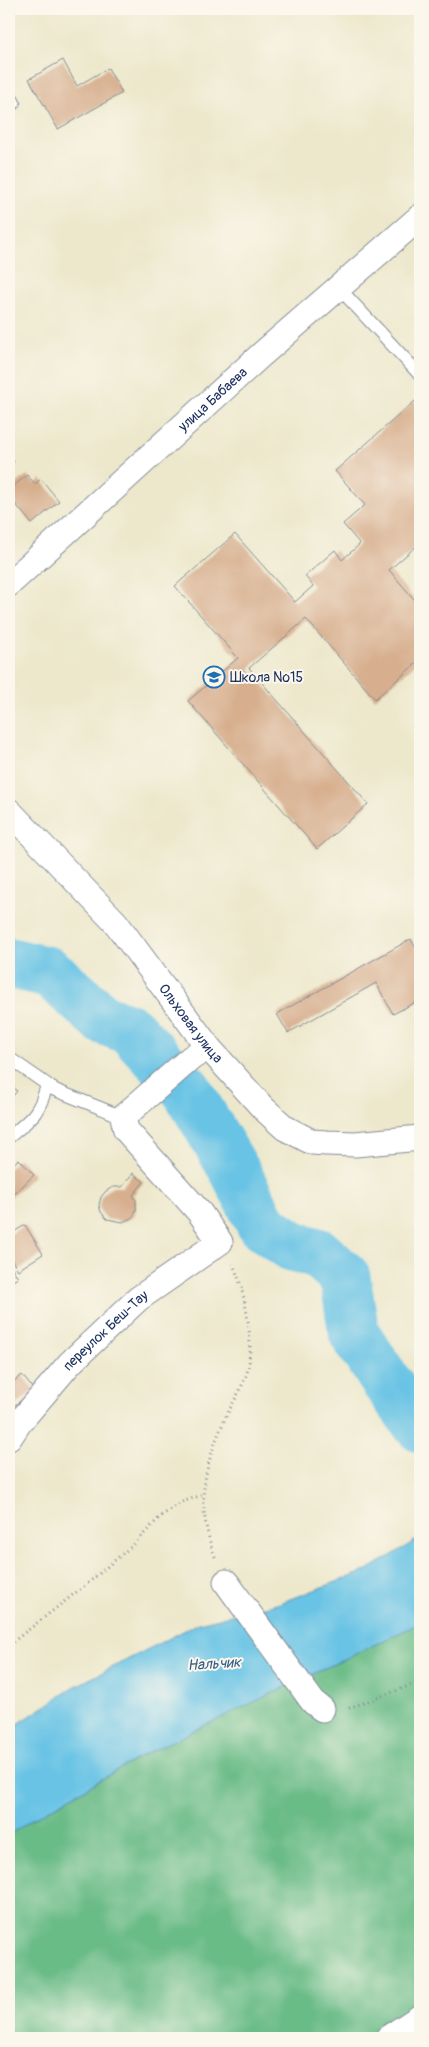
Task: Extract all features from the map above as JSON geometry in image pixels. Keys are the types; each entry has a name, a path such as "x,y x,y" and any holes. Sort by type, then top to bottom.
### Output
{"street":[{"name":"улица Бабаева","path":"9,584 261,355 420,217"},
{"name":"Ольховая улица","path":"9,811 116,923 200,1052 285,1128 312,1142 355,1144 420,1138"},
{"path":"200,1052 130,1111 126,1130 189,1200 220,1242"},
{"name":"переулок Беш-Тау","path":"9,1438 18,1423 70,1363 126,1310 138,1299 220,1242"},
{"path":"227,1585 317,1706"},
{"path":"388,2038 420,2017"}],"lane":[{"path":"339,288 420,375"},
{"path":"9,1058 55,1090 130,1111"},
{"path":"9,1137 41,1107 47,1085"}],"path":[{"path":"220,1242 235,1270 249,1329 251,1346 248,1369 209,1457 202,1495 208,1538 227,1585"},
{"path":"9,1645 88,1583 134,1544 160,1517 179,1503 202,1495"},
{"path":"317,1706 333,1711 348,1709 420,1682"}],"green space":[{"path":"420,1623 420,2017 388,2038 9,2038 9,1835 31,1820 147,1753"}],"water":[{"name":"Нальчик","path":"420,1538 420,1623 147,1753 31,1820 9,1835 9,1730 74,1687 199,1623 277,1604 366,1571"}],"building":[{"path":"63,60 77,86 108,68 122,93 58,129 29,79"},
{"path":"415,401 420,408 420,543 389,570 420,606 420,660 375,699 306,619 249,668 368,804 317,849 188,701 238,658 175,586 235,534 295,602 313,586 305,576 335,550 342,560 360,544 343,524 365,505 335,471"},
{"path":"9,453 14,462 9,466"},
{"path":"27,475 35,484 41,479 59,501 32,524 9,496 9,490"},
{"path":"9,531 14,537 9,541"},
{"path":"411,939 420,957 420,1000 393,1014 376,983 288,1033 277,1014"},
{"path":"9,1084 17,1091 9,1101"},
{"path":"19,1159 34,1175 10,1198 9,1168"},
{"path":"133,1173 144,1182 133,1195 136,1200 136,1210 133,1217 123,1222 107,1219 101,1212 99,1205 101,1197 113,1187 122,1187"},
{"path":"25,1225 43,1254 18,1270 9,1256 9,1235"},
{"path":"9,1262 18,1278 9,1283"},
{"path":"22,1375 34,1390 9,1410 9,1385"}],"waterway":[{"path":"9,963 49,972 103,1019 131,1030 187,1090 236,1173 262,1225 292,1246 318,1253 345,1277 354,1333 387,1383 420,1427"}],"place":[{"name":"Школа №15","path":"214,677"}]}
